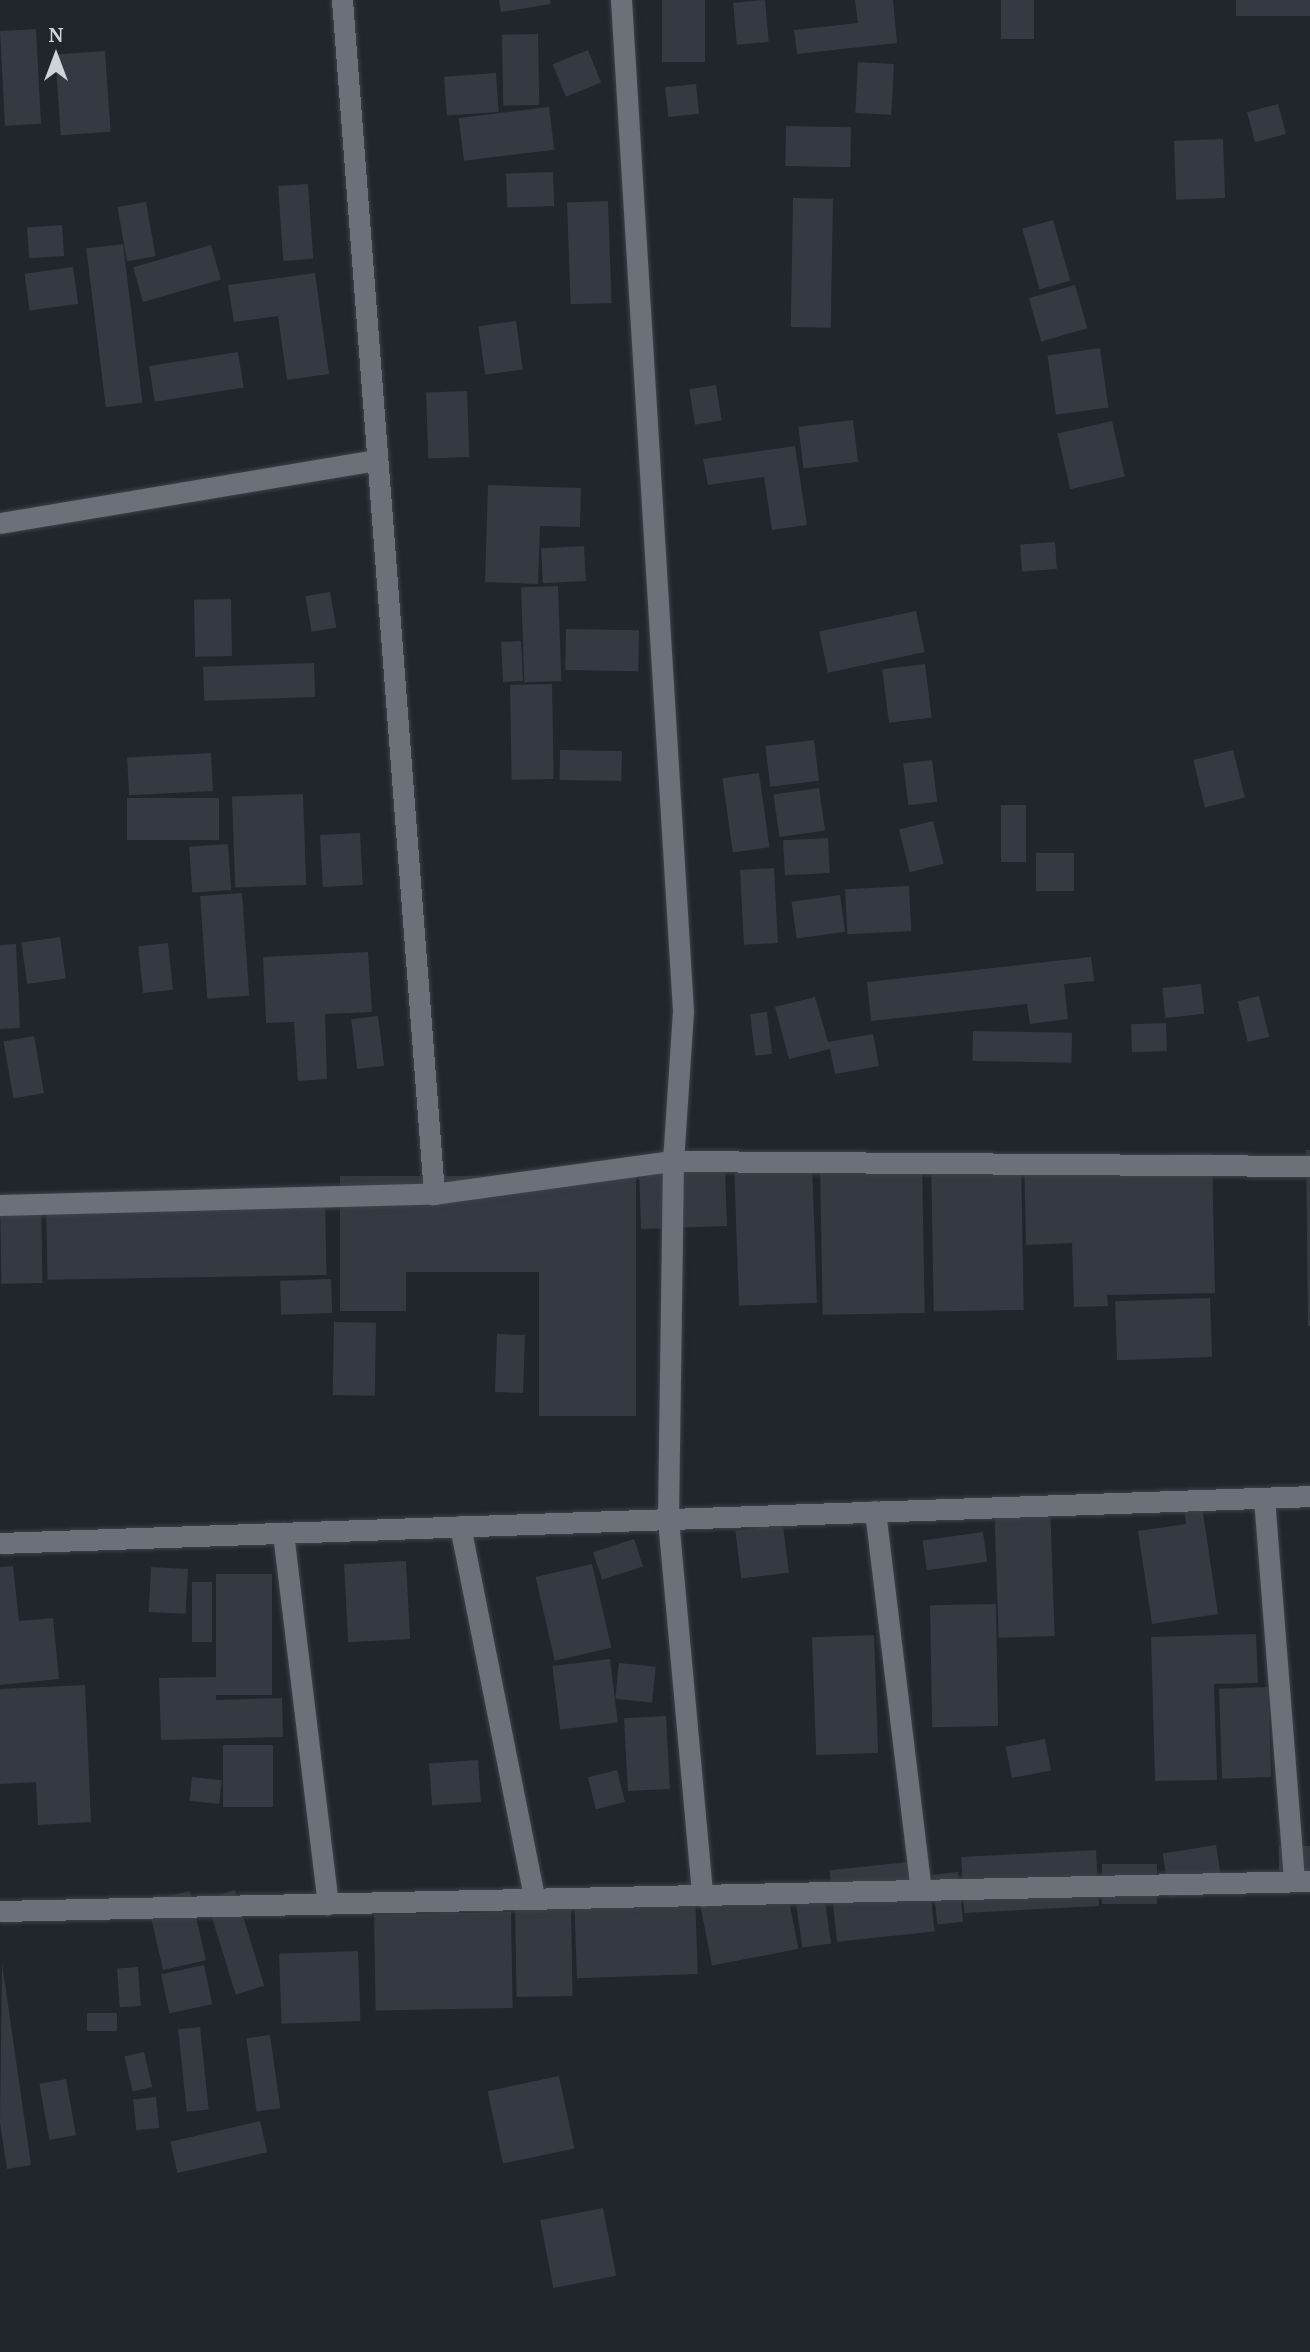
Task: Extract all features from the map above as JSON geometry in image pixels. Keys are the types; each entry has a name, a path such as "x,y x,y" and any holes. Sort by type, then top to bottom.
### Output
{"street":[{"path":"342,0 434,1194"},
{"path":"621,0 683,1011 673,1161 667,1519 702,1895"},
{"path":"0,523 377,460"},
{"path":"0,1205 434,1194 673,1161 1310,1166"},
{"path":"0,1543 1310,1496"},
{"path":"0,1911 1302,1881 1264,1498"},
{"path":"875,1511 920,1889"},
{"path":"460,1527 534,1898"},
{"path":"283,1533 328,1904"}],"building":[{"path":"499,0 550,0 551,4 501,12"},
{"path":"662,0 705,0 705,62 662,62"},
{"path":"765,0 769,42 737,45 733,3"},
{"path":"855,0 893,0 897,43 797,54 794,30 858,23"},
{"path":"1001,0 1034,0 1034,39 1001,39"},
{"path":"1236,0 1310,0 1310,16 1236,16"},
{"path":"36,29 41,124 5,126 0,31"},
{"path":"538,34 539,105 503,106 502,35"},
{"path":"588,50 601,82 566,97 553,64"},
{"path":"105,51 111,132 61,135 55,54"},
{"path":"858,62 894,64 891,115 855,113"},
{"path":"496,73 499,112 447,116 444,77"},
{"path":"696,84 699,114 668,117 665,87"},
{"path":"1278,104 1286,134 1255,142 1247,112"},
{"path":"549,107 554,150 464,161 459,118"},
{"path":"786,126 851,127 850,167 785,166"},
{"path":"1223,139 1225,198 1176,200 1174,141"},
{"path":"553,172 554,206 507,208 506,174"},
{"path":"308,184 313,259 283,261 278,186"},
{"path":"793,198 833,199 831,328 791,327"},
{"path":"608,201 612,303 571,304 567,202"},
{"path":"146,202 156,256 127,261 117,207"},
{"path":"1053,220 1070,281 1040,289 1022,229"},
{"path":"62,225 64,256 29,258 27,227"},
{"path":"123,244 142,403 106,407 86,249"},
{"path":"211,245 221,280 143,302 133,267"},
{"path":"73,267 78,304 30,310 24,274"},
{"path":"315,273 329,374 287,380 278,316 234,322 228,285"},
{"path":"1075,285 1087,328 1041,341 1029,298"},
{"path":"516,321 523,370 485,375 478,326"},
{"path":"1100,348 1108,407 1056,415 1048,355"},
{"path":"238,352 244,388 155,402 149,366"},
{"path":"716,385 722,421 695,425 689,389"},
{"path":"467,391 469,457 428,458 426,392"},
{"path":"853,420 858,462 804,468 798,427"},
{"path":"1112,421 1125,477 1070,489 1057,434"},
{"path":"795,446 807,525 772,530 764,477 708,485 703,459"},
{"path":"488,485 581,488 580,527 540,526 538,584 485,582"},
{"path":"1055,542 1057,569 1022,571 1020,544"},
{"path":"584,546 586,581 543,583 541,548"},
{"path":"558,586 561,681 524,682 521,587"},
{"path":"330,592 336,627 312,632 305,596"},
{"path":"231,599 232,656 195,657 194,600"},
{"path":"916,611 925,652 828,673 819,632"},
{"path":"566,629 639,630 638,671 565,670"},
{"path":"521,641 523,681 503,682 501,642"},
{"path":"314,663 315,697 204,701 203,667"},
{"path":"925,664 932,718 889,723 882,669"},
{"path":"552,684 554,779 512,780 510,685"},
{"path":"814,740 819,781 770,787 765,746"},
{"path":"560,750 622,751 621,781 559,780"},
{"path":"1233,750 1245,798 1205,807 1193,760"},
{"path":"211,753 213,791 129,795 127,757"},
{"path":"932,760 937,802 908,805 903,764"},
{"path":"759,773 769,847 733,852 722,778"},
{"path":"819,788 825,831 779,837 773,794"},
{"path":"303,794 306,885 235,887 232,796"},
{"path":"127,798 219,798 219,840 127,840"},
{"path":"1001,805 1026,805 1026,862 1001,862"},
{"path":"933,821 944,864 910,872 899,829"},
{"path":"360,833 363,885 323,887 320,835"},
{"path":"828,838 830,873 785,875 783,840"},
{"path":"228,844 231,890 192,893 189,847"},
{"path":"1036,853 1074,853 1074,891 1036,891"},
{"path":"774,868 778,943 744,945 740,870"},
{"path":"909,886 911,931 847,934 845,889"},
{"path":"242,893 249,996 207,999 200,896"},
{"path":"840,895 845,932 797,938 791,902"},
{"path":"60,937 66,979 27,984 21,942"},
{"path":"168,943 173,990 143,993 138,946"},
{"path":"16,944 20,1028 0,1029 0,945"},
{"path":"368,952 372,1012 325,1014 327,1079 298,1081 294,1022 266,1023 263,957"},
{"path":"1091,957 1094,981 1064,984 1068,1019 1030,1024 1027,1004 871,1021 867,982"},
{"path":"1201,984 1204,1014 1165,1018 1162,988"},
{"path":"1259,996 1269,1037 1248,1042 1238,1001"},
{"path":"815,997 828,1042 873,1034 879,1066 835,1074 830,1049 789,1059 775,1007"},
{"path":"767,1012 772,1054 755,1056 750,1014"},
{"path":"378,1016 384,1066 357,1069 351,1019"},
{"path":"1166,1023 1167,1051 1132,1052 1131,1024"},
{"path":"973,1031 1072,1033 1071,1063 972,1061"},
{"path":"34,1036 44,1093 14,1099 3,1041"},
{"path":"1306,1150 1310,1150 1310,1326 1308,1326"},
{"path":"1212,1153 1215,1293 1107,1295 1108,1306 1074,1307 1072,1243 1026,1245 1024,1157"},
{"path":"1021,1154 1024,1310 934,1312 931,1156"},
{"path":"922,1160 925,1313 823,1315 820,1162"},
{"path":"812,1161 817,1303 739,1306 734,1164"},
{"path":"725,1168 727,1226 641,1229 639,1171"},
{"path":"340,1176 636,1176 636,1416 539,1416 539,1272 406,1272 406,1311 340,1311"},
{"path":"325,1192 326,1275 47,1280 46,1197"},
{"path":"41,1200 42,1283 1,1284 0,1201"},
{"path":"331,1279 332,1313 281,1315 280,1281"},
{"path":"1210,1298 1212,1357 1117,1360 1115,1301"},
{"path":"334,1322 376,1323 375,1396 333,1395"},
{"path":"497,1334 525,1335 523,1393 495,1392"},
{"path":"1201,1499 1218,1614 1152,1624 1138,1531 1186,1524 1183,1501"},
{"path":"1050,1502 1055,1636 999,1638 994,1504"},
{"path":"783,1525 789,1573 741,1578 735,1531"},
{"path":"983,1532 987,1562 927,1570 923,1540"},
{"path":"634,1539 643,1567 602,1580 593,1552"},
{"path":"406,1561 410,1639 348,1642 344,1564"},
{"path":"592,1564 611,1648 555,1661 535,1577"},
{"path":"13,1566 19,1621 53,1618 59,1679 0,1685 0,1567"},
{"path":"151,1567 188,1569 186,1614 149,1612"},
{"path":"216,1574 272,1574 272,1695 216,1695"},
{"path":"192,1582 212,1582 212,1642 192,1642"},
{"path":"996,1604 998,1726 932,1727 930,1605"},
{"path":"1256,1634 1258,1683 1214,1684 1217,1780 1155,1781 1151,1637"},
{"path":"874,1635 878,1753 816,1755 812,1637"},
{"path":"610,1659 618,1723 560,1730 552,1666"},
{"path":"619,1663 656,1667 652,1703 615,1699"},
{"path":"216,1677 216,1700 282,1698 283,1737 161,1740 159,1678"},
{"path":"85,1685 91,1822 38,1825 36,1782 0,1784 0,1689"},
{"path":"1268,1687 1271,1777 1222,1779 1219,1689"},
{"path":"666,1716 670,1789 628,1791 624,1718"},
{"path":"1045,1739 1051,1770 1012,1778 1006,1747"},
{"path":"223,1745 273,1745 273,1807 223,1807"},
{"path":"478,1760 481,1802 432,1805 429,1763"},
{"path":"617,1770 625,1802 596,1809 588,1777"},
{"path":"192,1777 222,1780 219,1804 189,1801"},
{"path":"1216,1845 1223,1888 1170,1897 1163,1853"},
{"path":"1279,1846 1310,1846 1310,1879 1279,1879"},
{"path":"1096,1850 1099,1906 964,1913 961,1857"},
{"path":"927,1860 935,1932 837,1942 830,1870"},
{"path":"1102,1864 1157,1864 1157,1904 1102,1904"},
{"path":"958,1872 963,1922 937,1924 932,1875"},
{"path":"786,1885 798,1949 712,1966 700,1902"},
{"path":"235,1890 264,1986 236,1994 206,1899"},
{"path":"190,1891 206,1960 163,1970 147,1901"},
{"path":"695,1893 698,1974 577,1978 574,1897"},
{"path":"824,1894 831,1944 802,1948 795,1898"},
{"path":"571,1906 573,1996 517,1997 515,1907"},
{"path":"511,1912 513,2008 376,2010 374,1914"},
{"path":"358,1951 360,2021 281,2024 279,1954"},
{"path":"2,1963 31,2165 7,2169 0,2123"},
{"path":"204,1965 212,2004 169,2013 161,1974"},
{"path":"138,1967 141,2006 120,2007 117,1968"},
{"path":"87,2013 117,2013 117,2031 87,2031"},
{"path":"200,2027 209,2110 187,2112 178,2029"},
{"path":"270,2035 280,2108 257,2112 246,2038"},
{"path":"144,2052 152,2087 133,2092 125,2056"},
{"path":"559,2076 574,2148 503,2164 488,2091"},
{"path":"66,2079 76,2135 49,2140 39,2084"},
{"path":"156,2097 159,2128 136,2130 133,2099"},
{"path":"260,2121 267,2152 178,2173 170,2142"},
{"path":"603,2208 616,2276 553,2288 540,2220"}]}
